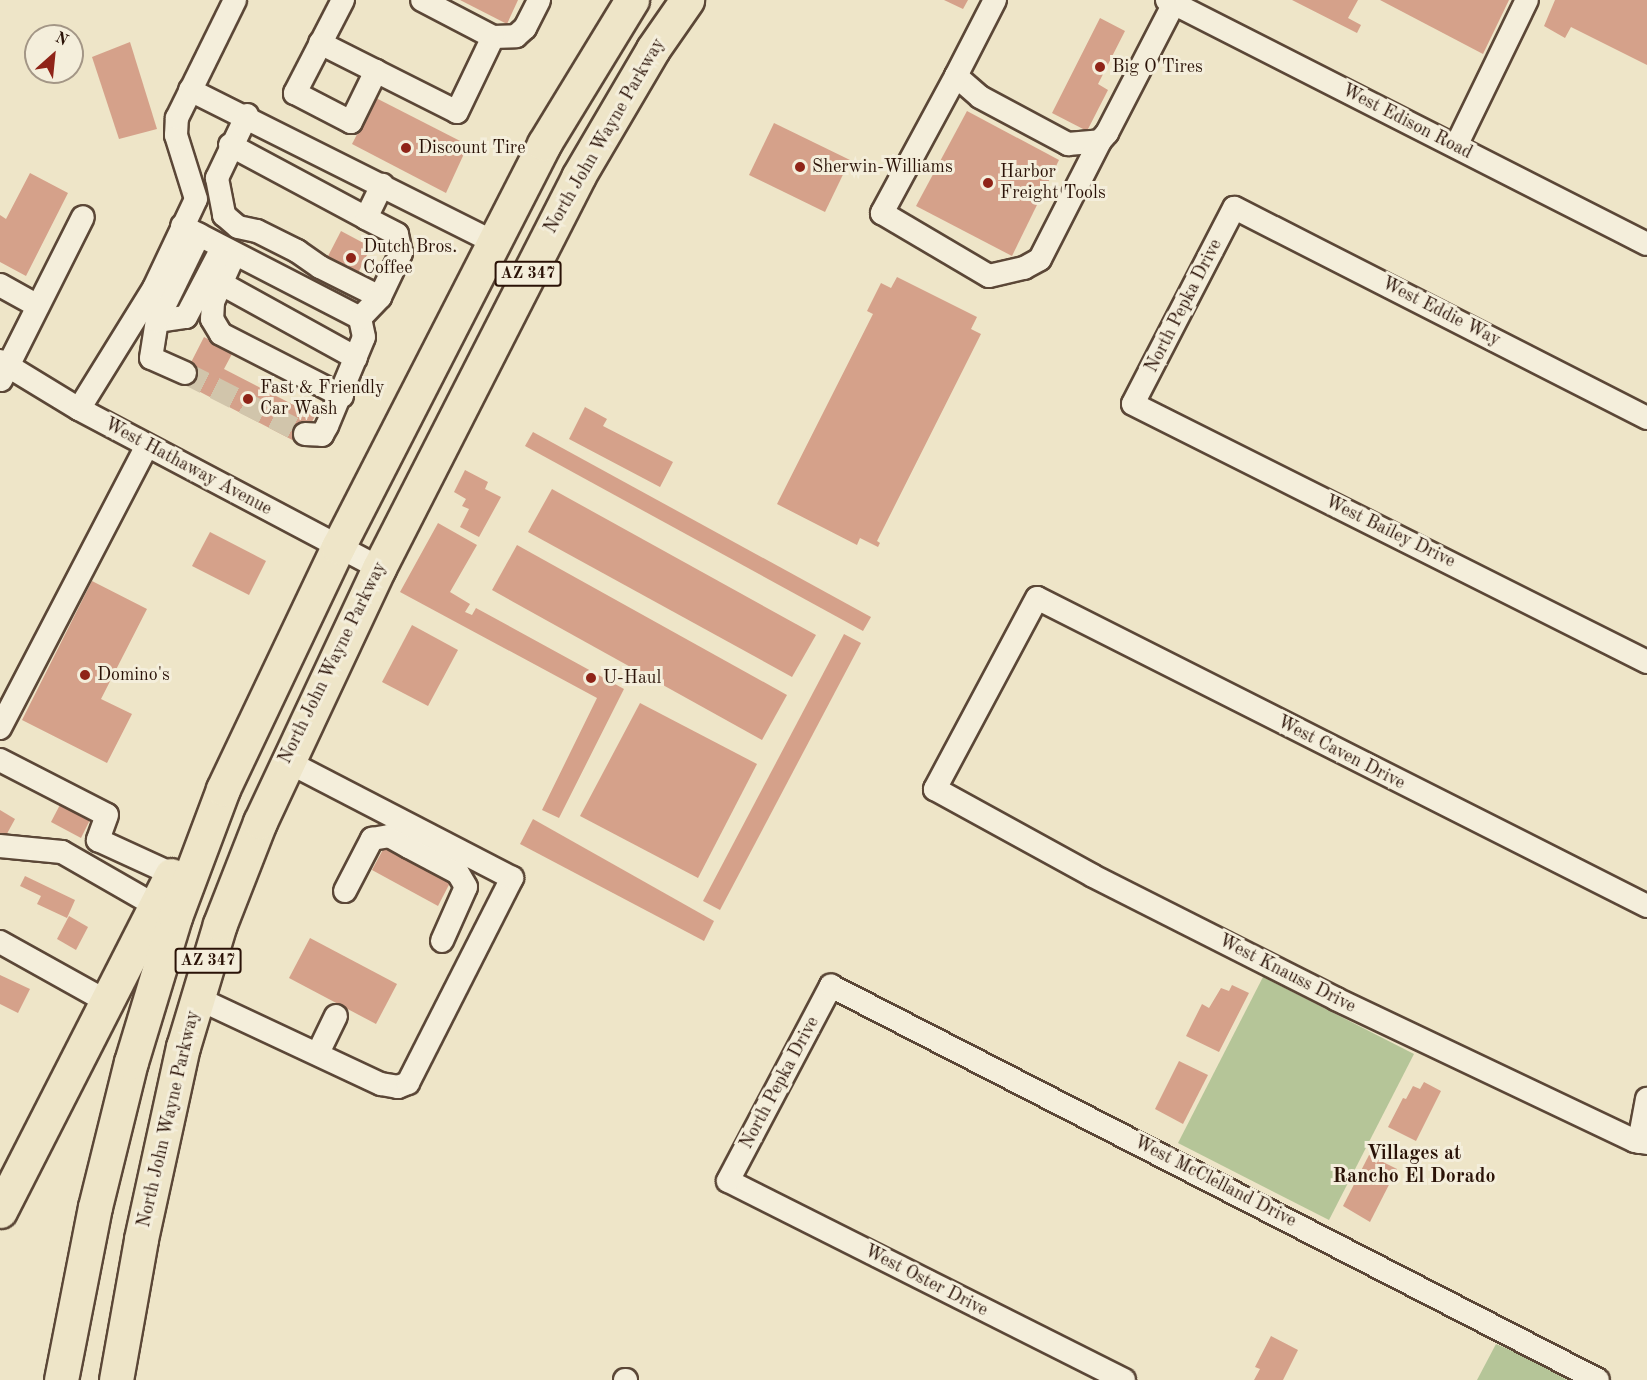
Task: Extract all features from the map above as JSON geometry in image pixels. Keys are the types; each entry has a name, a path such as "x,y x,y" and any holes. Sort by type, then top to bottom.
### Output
{"highway":[{"name":"AZ 347","path":"61,1380 95,1207 165,911 291,643 450,327 544,144 632,0"},
{"name":"North John Wayne Parkway","path":"116,1380 161,1142 197,998 220,924 286,761 378,568 578,177 653,49 687,0"},
{"path":"448,432 439,406 450,327"},
{"path":"197,998 181,988 165,911 172,874 245,707 264,675 291,643"},
{"path":"0,1210 106,1001 165,911"}],"street":[{"path":"235,0 177,118 176,135 222,284 213,302 212,319 221,334 342,396"},
{"path":"343,0 295,93 351,122 376,71"},
{"path":"422,0 493,37 516,36 525,28 540,0"},
{"path":"995,0 882,213 989,276 1024,268 1040,259 1170,2"},
{"path":"1456,146 1527,0"},
{"name":"West Edison Road","path":"1170,2 1647,244"},
{"path":"320,43 457,112 493,37"},
{"path":"956,76 980,97 1068,144 1100,141"},
{"path":"190,90 253,119 494,242"},
{"path":"253,119 217,178 224,215 238,227 258,231 380,297"},
{"path":"237,148 398,234 401,253 380,297 360,318"},
{"path":"366,218 382,185"},
{"name":"North Pepka Drive","path":"1133,404 1234,208"},
{"name":"West Eddie Way","path":"1234,208 1647,418"},
{"path":"2,370 38,306 83,217"},
{"path":"210,241 360,318"},
{"path":"186,373 150,358 157,321 210,241"},
{"path":"79,409 154,288 210,241"},
{"path":"222,284 356,358"},
{"path":"0,285 38,306"},
{"path":"305,434 322,435 342,396 364,337 360,318"},
{"name":"West Hathaway Avenue","path":"2,370 378,568"},
{"name":"West Bailey Drive","path":"1133,404 1647,662"},
{"path":"0,728 147,446"},
{"name":"West Caven Drive","path":"935,789 1037,598 1647,906"},
{"path":"0,760 107,815 98,840 172,874"},
{"path":"197,998 381,1084 398,1087 408,1083 512,878 286,761"},
{"name":"West Knauss Drive","path":"935,789 1093,876 1336,999 1643,1142"},
{"path":"345,891 372,839 389,837 420,852 458,873 466,887 442,941"},
{"path":"0,846 62,852 165,911"},
{"path":"0,942 106,1001"},
{"name":"North Pepka Drive","path":"728,1181 831,986"},
{"name":"West McClelland Drive","path":"831,986 1598,1380"},
{"path":"318,1053 336,1016"},
{"path":"1643,1142 1647,1099"},
{"name":"West Oster Drive","path":"728,1181 1124,1380"}],"green space":[{"path":"1263,977 1414,1054 1329,1220 1178,1143"},
{"path":"1496,1344 1522,1355 1567,1380 1477,1380"}],"building":[{"path":"460,0 518,0 507,24"},
{"path":"944,0 968,0 963,9"},
{"path":"1292,0 1358,0 1348,18 1361,25 1357,33"},
{"path":"1380,0 1509,0 1483,54"},
{"path":"1555,0 1647,0 1647,65 1571,27 1565,38 1544,26"},
{"path":"1100,18 1125,31 1098,84 1108,90 1087,131 1052,113"},
{"path":"130,42 157,129 119,139 92,57"},
{"path":"376,98 468,145 446,193 352,144"},
{"name":"Harbor Freight Tools","path":"967,111 1059,160 1012,256 916,206"},
{"name":"Sherwin-Williams","path":"774,123 850,160 825,212 749,175"},
{"path":"30,173 68,193 26,276 0,262 0,215 6,219"},
{"path":"341,231 371,247 357,275 326,260"},
{"path":"897,277 977,317 971,329 981,334 877,541 880,543 878,547 860,538 857,545 777,504 873,314 867,311 881,283 891,288"},
{"name":"Fast & Friendly Car Wash","path":"204,337 233,352 224,369 315,416 300,444 181,382"},
{"path":"585,407 607,419 603,426 673,462 660,487 569,439"},
{"path":"533,432 871,617 863,631 525,446"},
{"path":"465,470 488,482 485,489 501,497 479,537 460,527 469,509 462,506 466,499 454,492"},
{"path":"552,489 816,635 792,677 528,532"},
{"path":"438,523 477,545 450,592 470,604 465,612 472,615 476,608 624,689 559,818 542,810 597,698 400,592"},
{"path":"210,532 266,561 249,595 192,566"},
{"path":"517,545 787,695 762,740 492,590"},
{"path":"92,581 147,609 101,699 132,714 107,763 22,720"},
{"path":"412,625 458,650 428,706 382,682"},
{"path":"844,634 861,643 720,910 703,901"},
{"path":"640,703 757,764 698,878 580,816"},
{"path":"63,799 93,814 81,838 51,822"},
{"path":"0,810 15,819 3,841 0,839"},
{"path":"533,819 714,921 704,941 520,844"},
{"path":"387,842 453,877 438,906 372,870"},
{"path":"25,876 75,900 67,918 37,904 41,896 20,886"},
{"path":"69,916 88,927 76,950 57,939"},
{"path":"310,938 397,984 376,1024 289,978"},
{"path":"0,975 30,989 18,1013 0,1004"},
{"path":"1232,985 1249,993 1219,1052 1186,1036 1202,1004 1209,1008 1221,988 1229,991"},
{"path":"1179,1061 1208,1075 1183,1124 1155,1109"},
{"path":"1424,1082 1441,1091 1416,1141 1388,1127 1403,1098 1406,1099 1413,1086 1420,1089"},
{"path":"1369,1155 1397,1169 1370,1222 1343,1206"},
{"path":"1271,1336 1298,1350 1283,1380 1254,1380 1260,1369 1255,1367"}],"tunnel":[{"path":"185,373 305,434"}],"place":[{"name":"Big O Tires","path":"1100,67"},
{"name":"Discount Tire","path":"406,148"},
{"name":"Sherwin-Williams","path":"800,167"},
{"name":"Harbor Freight Tools","path":"988,183"},
{"name":"Dutch Bros. Coffee","path":"351,258"},
{"name":"Fast & Friendly Car Wash","path":"248,399"},
{"name":"Domino's","path":"85,675"},
{"name":"U-Haul","path":"591,678"}],"district":[{"name":"Villages at Rancho El Dorado","path":"1414,1166"}]}
